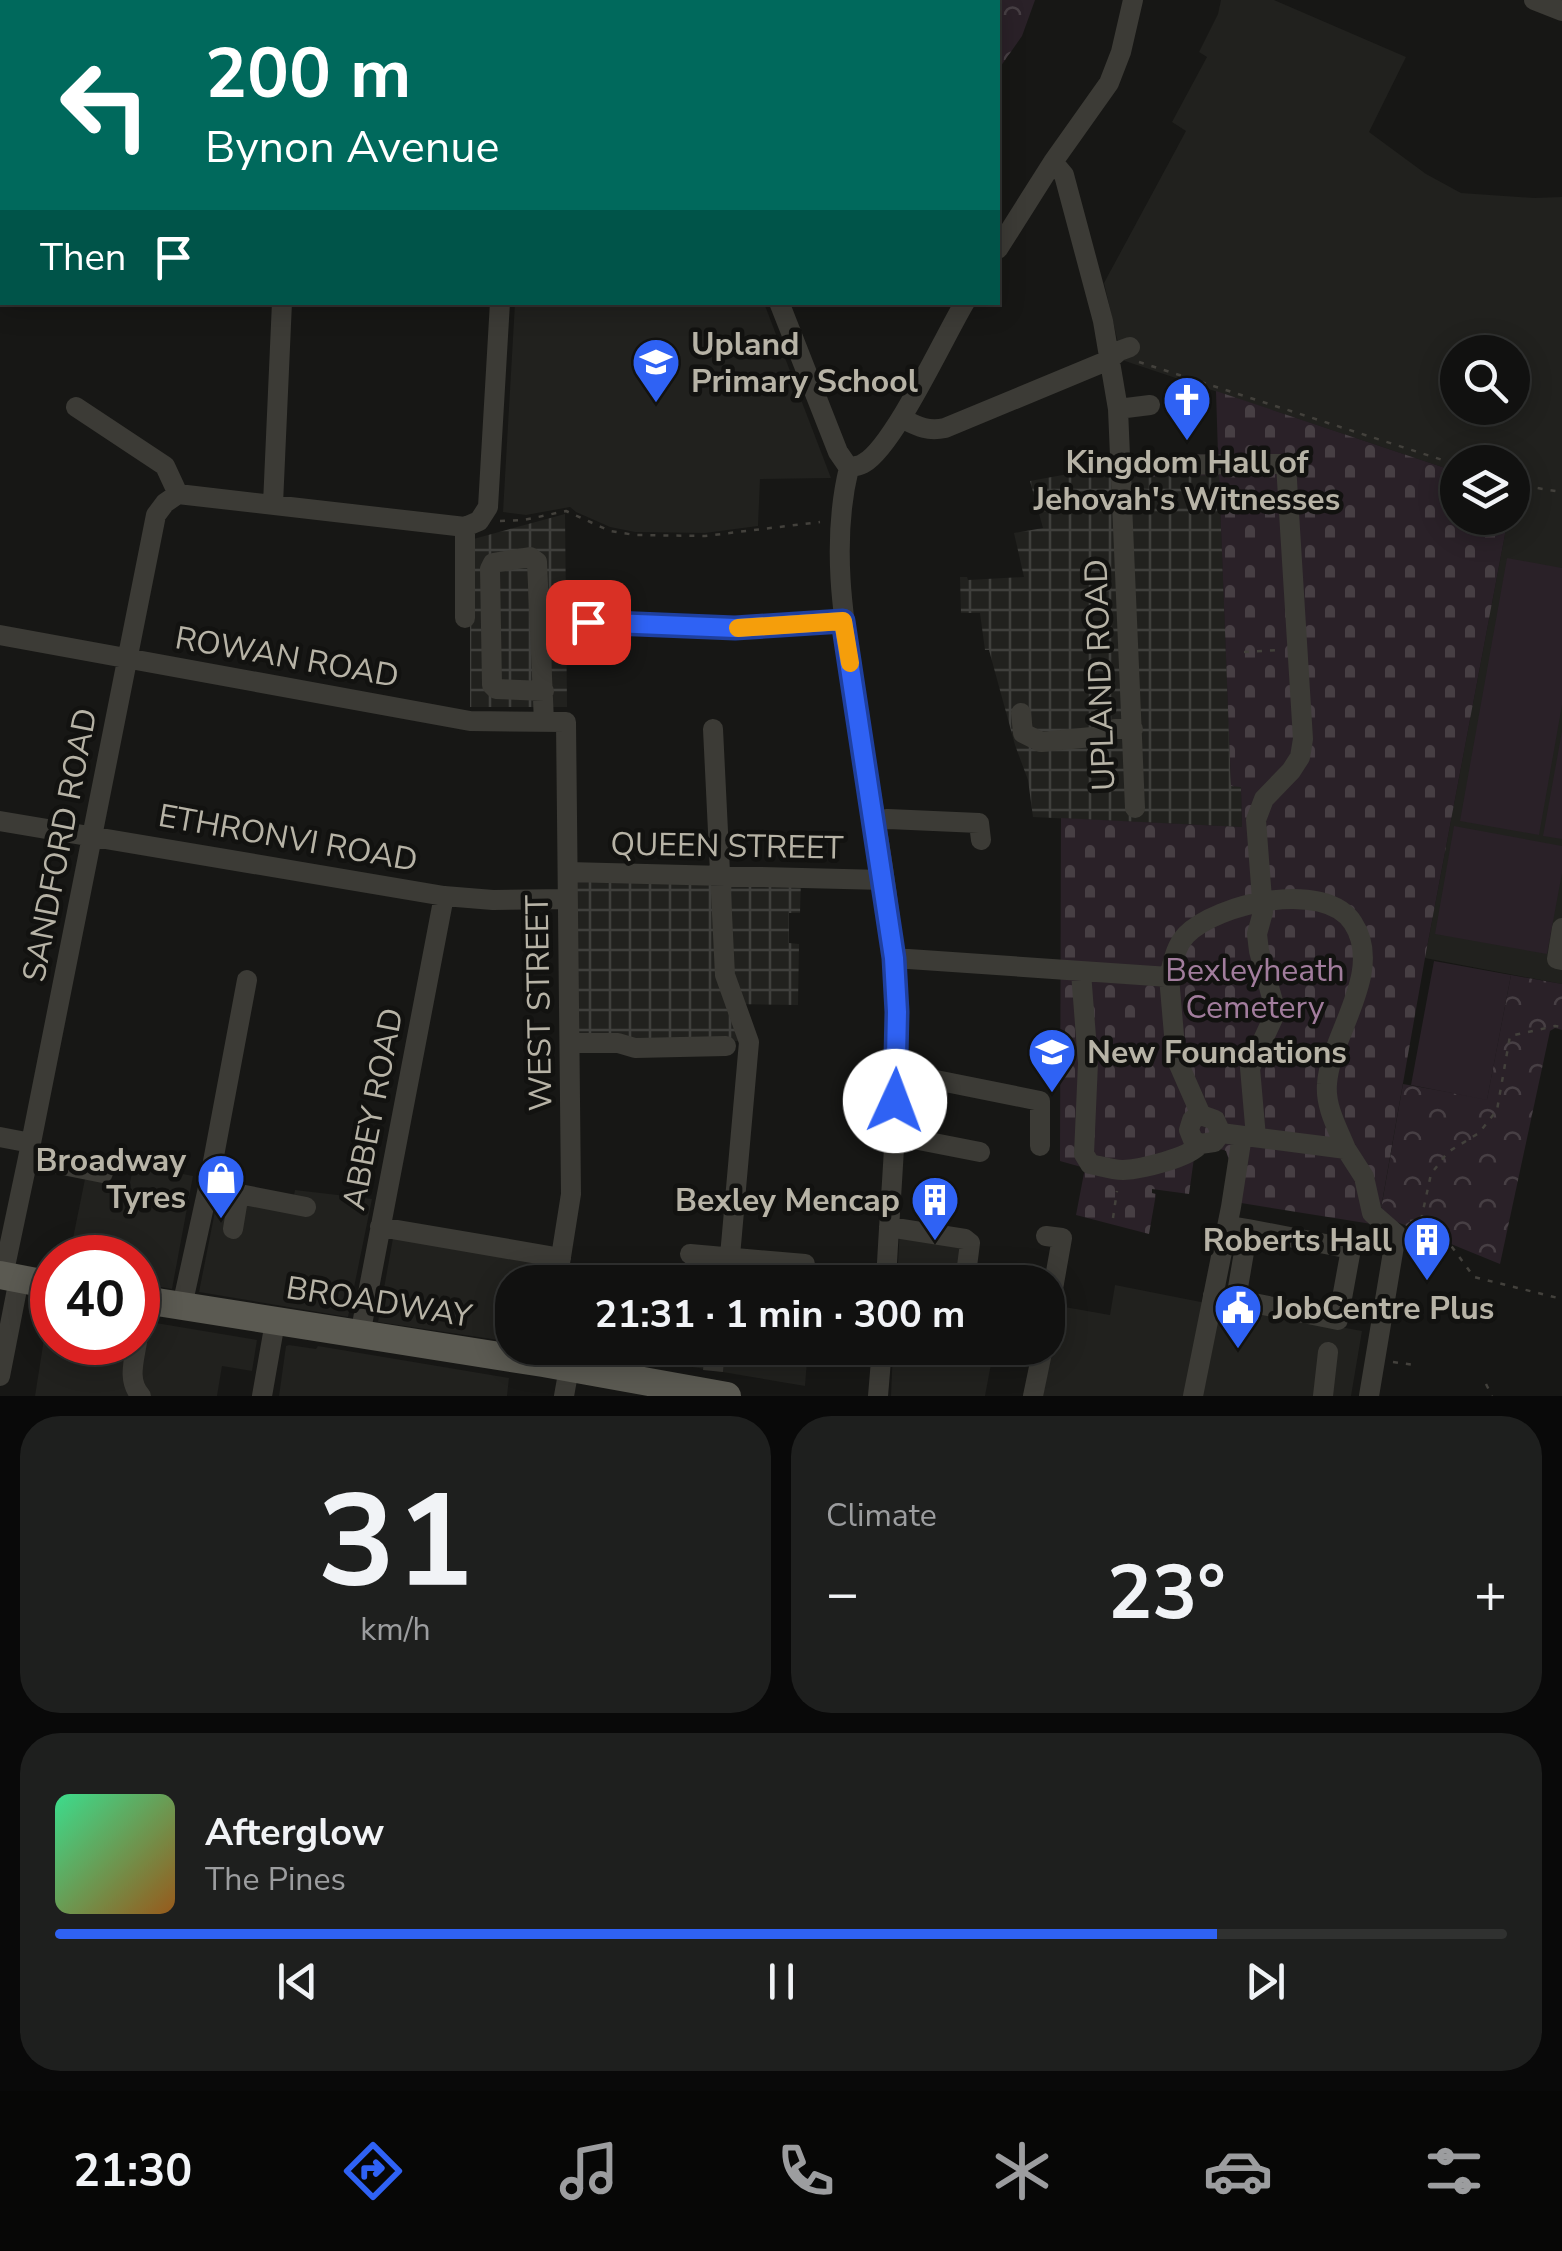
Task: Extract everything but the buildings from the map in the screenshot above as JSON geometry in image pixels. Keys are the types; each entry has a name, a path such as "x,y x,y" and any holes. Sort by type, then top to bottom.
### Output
{"main road":[{"name":"BROADWAY","path":"160,1303 360,1335 495,1349"},
{"name":"BROADWAY","path":"677,1365 717,1372"}],"street":[{"path":"1000,246 1109,82 1121,52 1133,0"},
{"path":"1534,0 1562,11"},
{"name":"UPLAND ROAD","path":"1053,162 1064,175 1103,321 1118,409 1135,808"},
{"path":"273,504 282,305"},
{"path":"465,618 500,305"},
{"path":"849,468 864,463 880,449 963,305"},
{"path":"774,306 838,452 849,468 840,520 843,621 884,880 897,1012 887,1265"},
{"path":"900,418 924,429 945,428 1109,360 1130,347"},
{"path":"1118,409 1150,405"},
{"path":"76,408 166,466 178,494 477,518"},
{"path":"1122,465 1286,464 1303,738 1300,757 1264,800 1256,820 1263,912 1259,951 1274,1016 1250,1068 1240,1135 1236,1299"},
{"name":"SANDFORD ROAD","path":"0,1376 7,1277 30,1150 156,515 164,503 178,494"},
{"name":"WEST STREET","path":"544,691 496,689 492,685 492,563 530,557 537,562 544,691 555,722 568,872 570,1043 571,1194 559,1265"},
{"path":"588,622 735,628 843,621"},
{"name":"ROWAN ROAD","path":"0,634 470,721 555,722"},
{"path":"1021,713 1022,733 1041,742 1133,729"},
{"path":"713,729 724,975 749,1042 730,1256 726,1265"},
{"name":"ETHRONVI ROAD","path":"0,821 444,896 568,899"},
{"path":"875,821 978,824 981,840"},
{"name":"QUEEN STREET","path":"568,872 884,880"},
{"name":"ABBEY ROAD","path":"360,1335 444,896"},
{"path":"1240,1135 1201,1115 1176,1058 1169,977 1174,954 1183,938 1219,914 1262,902 1296,900 1319,901 1338,908 1357,928 1362,958 1356,994 1330,1066 1328,1105 1346,1149 1364,1177 1372,1213 1396,1234 1369,1396"},
{"path":"1562,928 1556,959 1562,960"},
{"path":"894,958 1169,977"},
{"path":"1081,972 1088,1063 1084,1154 1090,1164 1121,1170 1176,1157 1194,1151 1200,1144"},
{"path":"182,1306 247,980"},
{"path":"570,1043 618,1043 635,1048 726,1046"},
{"path":"896,1072 1040,1101 1040,1146"},
{"path":"1201,1115 1192,1120 1188,1130 1200,1144 1240,1135 1346,1149"},
{"path":"893,1135 980,1152"},
{"path":"0,1137 103,1173"},
{"path":"208,1188 306,1206"},
{"path":"233,1229 239,1193"},
{"path":"1193,1396 1214,1295 1235,1220"},
{"path":"1214,1295 1338,1320 1351,1249 1235,1220"},
{"path":"380,1227 534,1265"},
{"path":"889,1227 965,1239 970,1243 967,1265"},
{"path":"1046,1236 1062,1238 1057,1265"},
{"path":"690,1254 806,1264"},
{"path":"262,1396 275,1322"},
{"path":"1323,1396 1328,1352"},
{"path":"134,1365 132,1378 140,1396"},
{"path":"560,1365 564,1396"},
{"path":"878,1396 881,1365"},
{"path":"1033,1396 1039,1365"}],"path":[{"path":"1109,360 1120,356 1440,459"},
{"path":"1530,487 1562,492"},
{"path":"477,518 524,520 566,510 610,532 635,536 705,536 840,520"},
{"path":"1244,652 1298,648"},
{"path":"1422,1220 1431,1174 1448,1152 1479,1133 1497,1110 1510,1036 1562,1027"},
{"path":"1113,1218 1121,1170"},
{"path":"1396,1234 1402,1222 1422,1220 1444,1236 1474,1278 1562,1299"},
{"path":"1375,1358 1414,1362"},
{"path":"1486,1384 1492,1396"}],"shaded area":[{"path":"1221,0 1274,0 1406,57 1369,132 1426,174 1461,193 1562,197 1562,984 1425,958 1505,535 1530,535 1530,445 1440,445 1440,466 1122,360 1104,283 1186,131 1172,122 1207,57 1199,52"},
{"name":"Upland Primary School","path":"515,305 765,305 831,478 760,479 758,526 705,533 635,532 610,527 570,507 526,515 503,512"},
{"path":"1112,466 1136,477 1219,474 1231,785 1241,786 1242,827 1033,817 1028,780 989,650 985,650 980,613 961,613 960,577 1024,577 1014,533 1043,528 1030,481"},
{"path":"565,514 567,707 470,707 470,540"},
{"path":"572,875 801,879 800,913 789,913 789,943 799,944 798,1005 733,1004 747,1041 572,1042"},
{"path":"134,1164 193,1176 172,1289 160,1287 160,1235 74,1235 85,1179 129,1187"},
{"path":"220,1186 293,1200 295,1190 372,1199 348,1317 199,1292"},
{"path":"900,1225 975,1238 972,1265 898,1265"},
{"path":"395,1227 552,1254 550,1265 495,1265 495,1339 378,1322"},
{"path":"1115,1285 1206,1303 1186,1396 1043,1396 1049,1365 1065,1365 1065,1307 1110,1315"},
{"path":"1215,1304 1362,1331 1351,1396 1197,1396"},
{"path":"160,1324 257,1340 252,1371 222,1366 217,1396 35,1396 40,1365 160,1365"},
{"path":"289,1345 316,1349 318,1346 509,1378 507,1396 279,1396"},
{"path":"681,1365 807,1365 805,1386"},
{"path":"892,1365 991,1365 985,1396 891,1396"}],"green space":[{"path":"1000,0 1035,0 1022,36 1000,67"},
{"name":"Bexleyheath Cemetery","path":"1216,391 1440,466 1440,535 1505,535 1378,1225 1235,1202 1228,1157 1226,1151 1218,1149 1194,1158 1189,1194 1152,1189 1156,1194 1149,1234 1076,1215 1085,1168 1060,1161 1061,818 1242,827 1241,787 1231,786 1219,475 1136,477 1134,456 1218,454"},
{"path":"1507,558 1562,568 1562,705 1539,835 1460,821"},
{"path":"1562,731 1562,839 1543,836"},
{"path":"1454,826 1562,846 1562,873 1547,954 1435,934"},
{"path":"1434,961 1511,975 1487,1100 1411,1085"},
{"path":"1511,975 1562,984 1562,1030 1550,1031 1500,1264 1380,1215 1403,1084 1487,1099"}],"tunnel":[{"path":"713,1371 714,1365"}],"slow traffic":[{"path":"738,628 843,621 850,663"}],"place":[{"name":"Upland Primary School","path":"656,404"},
{"name":"Kingdom Hall of Jehovah's Witnesses","path":"1187,442"},
{"name":"New Foundations","path":"1052,1094"},
{"name":"Broadway Tyres","path":"221,1220"},
{"name":"Bexley Mencap","path":"935,1242"},
{"name":"Roberts Hall","path":"1427,1282"},
{"name":"JobCentre Plus","path":"1238,1350"}],"route":[{"path":"588,622 735,628 843,621 894,958 895,1101"}]}
